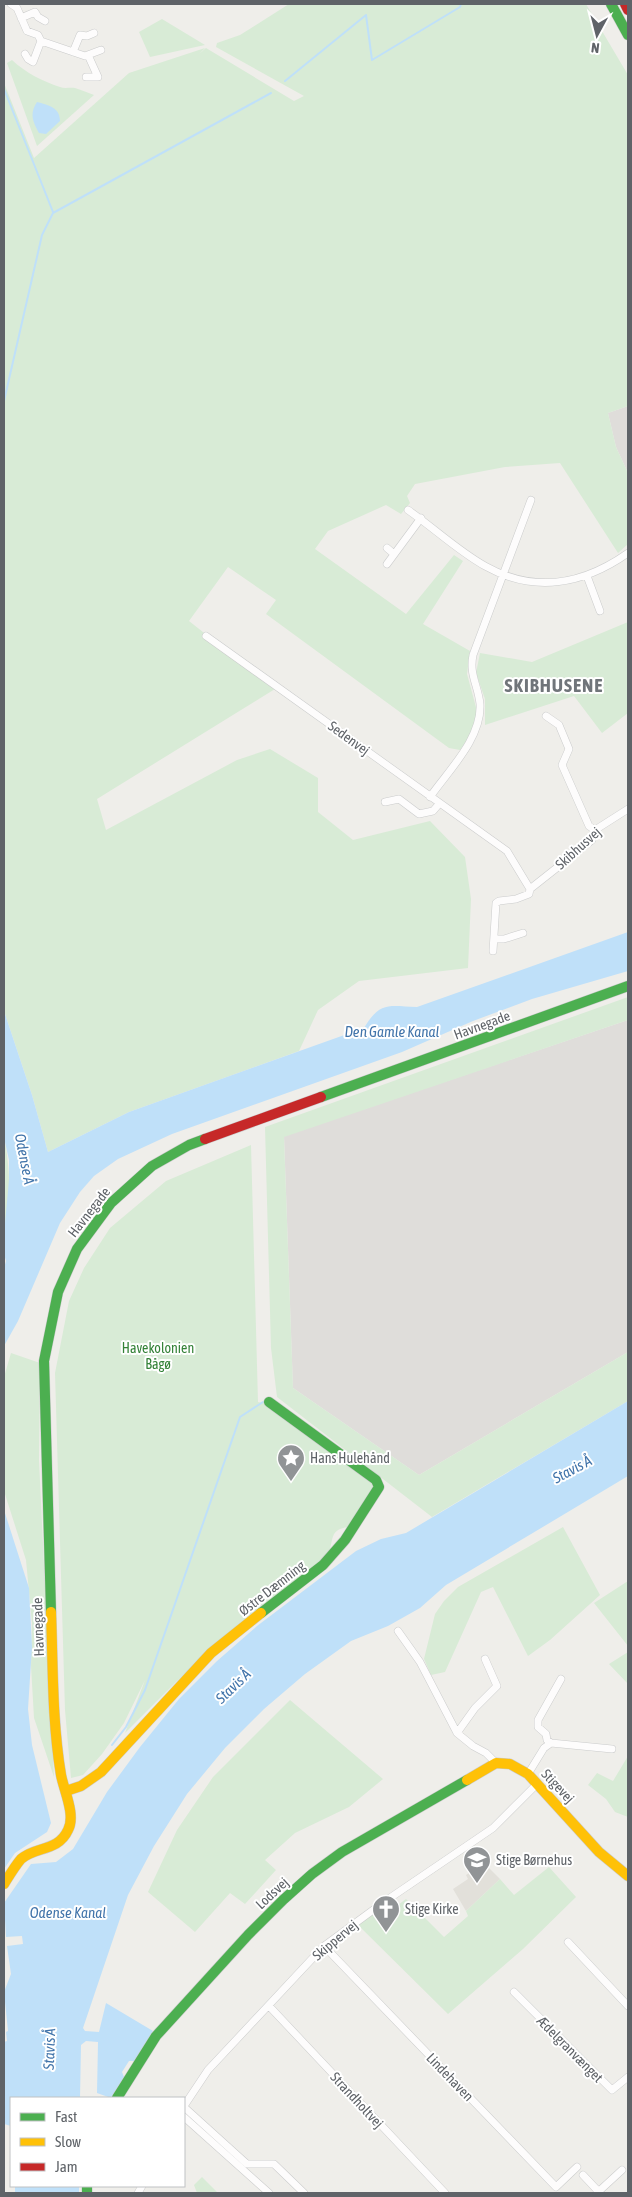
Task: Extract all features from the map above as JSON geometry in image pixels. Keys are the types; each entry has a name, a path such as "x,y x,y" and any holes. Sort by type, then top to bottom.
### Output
{"street":[{"path":"11,4 16,8 27,31 38,35 41,41 85,56 101,50"},
{"path":"611,4 628,34"},
{"path":"625,4 628,10"},
{"path":"21,18 36,12 38,17 46,21"},
{"path":"73,52 80,35 87,36 94,33"},
{"path":"25,54 33,62 41,41"},
{"path":"86,77 98,77 88,55"},
{"path":"430,797 475,734 478,726 480,704 471,674 471,664 531,500"},
{"path":"408,510 484,566 502,575 545,583 574,580 606,568 628,552"},
{"path":"387,564 420,518"},
{"path":"387,548 394,554"},
{"path":"587,576 600,610"},
{"name":"Sedenvej","path":"206,636 439,804"},
{"path":"546,716 559,725 569,749 562,765 589,826 595,830"},
{"path":"385,802 399,799 420,814 433,811 439,804 507,851 530,889"},
{"name":"Skibhusvej","path":"493,951 496,903 528,894 530,889 592,840 595,830 628,809"},
{"path":"494,939 504,939 523,933"},
{"name":"Havnegade","path":"4,1884 22,1858 56,1844 67,1834 71,1820 66,1791 61,1776 56,1732 44,1361 50,1320 61,1283 76,1251 96,1221 121,1193 152,1166 189,1145 628,986"},
{"name":"Østre Dæmning","path":"66,1791 81,1786 101,1772 162,1703 211,1653 323,1565 346,1540 379,1487 376,1480 269,1402"},
{"name":"Stigevej","path":"398,1631 420,1662 457,1733 473,1746 486,1753 496,1763 510,1764 528,1774 599,1852 628,1876"},
{"path":"457,1733 475,1708 497,1686 486,1659"},
{"path":"562,1680 538,1720 538,1727 546,1734 547,1740 551,1743 612,1748"},
{"path":"528,1774 544,1748 551,1743"},
{"name":"Lodsvej","path":"118,2097 156,2036 248,1935 312,1874 342,1852 496,1763"},
{"name":"Skippervej","path":"185,2105 208,2070 324,1946 384,1902 494,1828 537,1784"},
{"path":"568,1942 628,2006"},
{"name":"Lindehaven","path":"324,1946 556,2187 577,2167"},
{"name":"Ædelgranvænget","path":"514,1992 612,2090 628,2077"},
{"name":"Strandholtvej","path":"269,2006 444,2193"},
{"path":"185,2108 247,2164 274,2164 304,2193"},
{"path":"185,2118 269,2193"},
{"path":"583,2174 598,2192 622,2170"}],"shaded area":[{"path":"628,406 628,473 616,447 608,413"},
{"path":"628,1020 628,1352 419,1475 293,1388 284,1136"},
{"name":"Stige Børnehus","path":"484,1863 500,1879 466,1911 453,1889 468,1879 466,1875"}],"green space":[{"path":"289,4 586,4 628,75 628,406 608,413 616,447 628,473 628,544 618,553 560,463 505,467 415,484 407,496 410,503 401,514 386,505 328,531 315,549 406,614 454,555 463,561 423,624 470,651 467,674 477,711 472,733 460,750 449,748 266,614 276,600 228,567 189,621 275,689 97,799 106,830 237,760 270,749 318,778 318,812 353,840 430,821 465,857 471,899 468,968 359,981 318,1010 299,1051 129,1112 48,1152 32,1095 4,1011 4,83 34,158 129,73 205,48 199,54 206,48 294,101 304,96 216,47 217,43 240,35"},
{"path":"162,19 205,45 150,57 139,32"},
{"path":"12,60 29,73 47,82 62,88 75,88 94,95 37,146 7,63"},
{"path":"628,622 628,713 602,733 574,696 485,725 485,699 476,673 480,653 532,662"},
{"path":"628,997 628,1020 284,1137 293,1388 419,1475 628,1352 628,1401 432,1517 277,1397 271,1348 265,1127"},
{"path":"4,1138 8,1160 9,1186 7,1223 4,1234"},
{"name":"Havekolonien Bågø","path":"251,1145 258,1402 267,1404 373,1484 374,1488 349,1527 342,1528 334,1534 330,1549 324,1560 246,1618 177,1681 125,1733 145,1680 124,1723 102,1754 83,1775 71,1778 65,1710 55,1373 69,1301 84,1268 110,1228 166,1181"},
{"path":"11,1353 40,1363 39,1460 54,1777 34,1718 31,1666 32,1623 26,1560 4,1491 4,1377"},
{"path":"563,1527 600,1595 550,1640 528,1656 493,1587 481,1592 445,1672 431,1675 424,1659 435,1614 444,1601 458,1587"},
{"path":"628,1581 628,1646 594,1603"},
{"path":"628,1652 628,1684 609,1664"},
{"path":"290,1700 383,1779 349,1807 295,1833 265,1860 276,1870 245,1904 230,1893 195,1932 148,1892 177,1830 213,1777"},
{"path":"628,1756 628,1817 615,1812 606,1799 588,1785 597,1773 613,1781"},
{"path":"549,1867 576,1897 523,1949 448,2014 358,1925 382,1907 387,1913 406,1899 444,1937 468,1916 466,1911 500,1879 514,1895"},
{"path":"202,2177 218,2193 197,2193 194,2185"}],"water":[{"path":"37,102 53,107 59,116 60,121 46,134 39,133 34,122 33,110"},
{"name":"Den Gamle Kanal","path":"628,932 628,971 532,999 473,1021 402,1052 172,1134 118,1159 94,1176 80,1192 60,1223 18,1321 4,1346 4,1268 6,1261 4,1234 9,1160 4,1138 4,1011 32,1095 48,1152 129,1112 364,1028 380,1009 392,1006 417,1007"},
{"name":"Odense Kanal","path":"628,1401 628,1476 446,1585 420,1608 388,1626 351,1641 305,1674 264,1709 225,1748 187,1794 154,1846 128,1895 83,2028 85,2031 99,2032 106,2003 153,2031 134,2061 129,2061 122,2072 124,2077 112,2097 97,2093 98,2042 86,2041 81,2045 80,2097 10,2097 10,2126 4,2124 4,2042 7,2041 6,2032 8,2031 4,1992 11,1974 7,1946 23,1944 22,1936 6,1937 4,1903 31,1864 56,1862 73,1849 107,1792 140,1747 179,1699 217,1661 257,1626 356,1551 381,1539 406,1533"},
{"path":"4,1510 29,1588 32,1647 28,1709 32,1745 51,1823 47,1832 15,1853 4,1869"},
{"path":"15,2187 79,2187 79,2193 15,2193"}],"waterway":[{"path":"285,81 366,15 372,60 460,7 461,4"},
{"path":"4,89 53,212"},
{"path":"4,401 42,235 53,213 271,93"},
{"path":"112,1745 126,1727 145,1690 240,1417 263,1402"}],"traffic: fast":[{"path":"611,4 628,35"},
{"path":"321,1097 628,986"},
{"path":"51,1612 44,1361 58,1292 77,1249 111,1203 152,1166 189,1145 205,1139"},
{"path":"261,1613 323,1565 345,1540 379,1487 376,1480 269,1402"},
{"path":"118,2097 156,2036 248,1935 283,1900 312,1874 342,1852 467,1780"},
{"path":"87,2187 87,2193"}],"traffic: slow":[{"path":"4,1884 21,1859 58,1842 64,1837 70,1824 69,1803 61,1775 56,1734 51,1612"},
{"path":"66,1791 81,1786 101,1772 211,1653 261,1613"},
{"path":"467,1780 496,1763 510,1764 528,1774 599,1852 628,1876"}],"traffic: jam":[{"path":"625,4 628,10"},
{"path":"205,1139 321,1097"}],"place":[{"name":"Hans Hulehånd","path":"291,1482"},
{"name":"Stige Børnehus","path":"477,1884"},
{"name":"Stige Kirke","path":"386,1933"}],"district":[{"name":"SKIBHUSENE","path":"554,685"}],"water label":[{"name":"Odense Å","path":"25,1159"},
{"name":"Stavis Å","path":"572,1469"},
{"name":"Stavis Å","path":"233,1686"},
{"name":"Stavis Å","path":"49,2049"}]}
